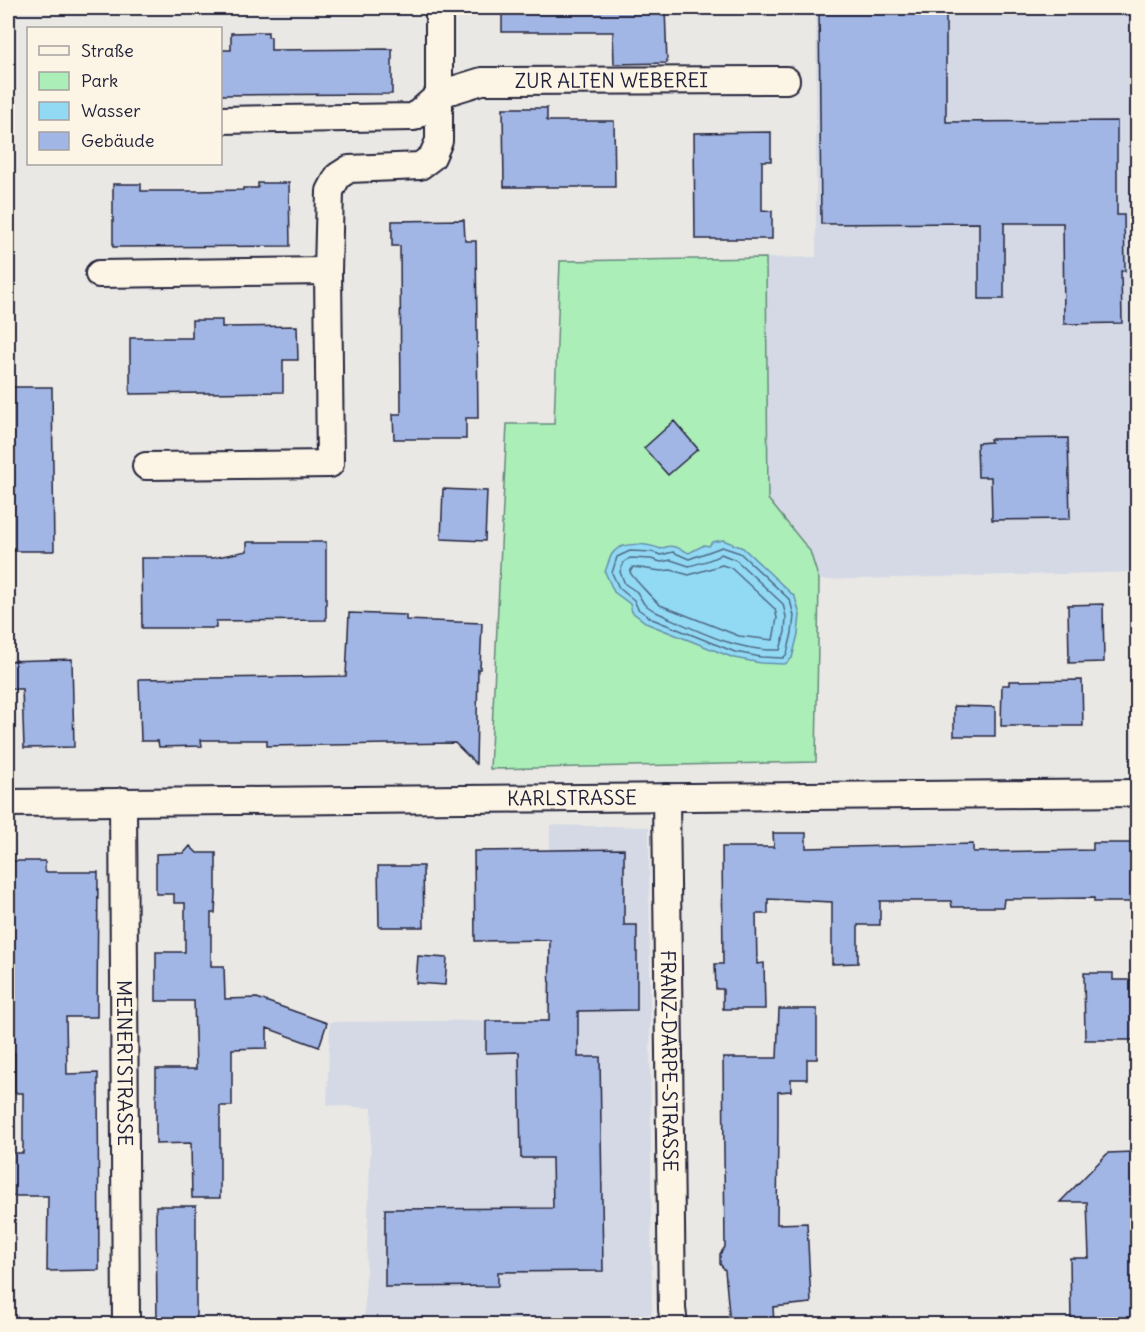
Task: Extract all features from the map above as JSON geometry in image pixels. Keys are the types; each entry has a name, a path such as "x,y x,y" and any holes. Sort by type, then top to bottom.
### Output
{"street":[{"path":"146,466 330,464 328,271 330,191 338,176 349,169 420,166 432,157 439,141 439,8"},
{"name":"ZUR ALTEN WEBEREI","path":"222,120 414,117 440,94 482,81 786,80"},
{"path":"99,273 328,271"},
{"name":"KARLSTRASSE","path":"8,803 1137,792"},
{"name":"FRANZ-DARPE-STRASSE","path":"666,797 667,1032 674,1324"},
{"name":"MEINERTSTRASSE","path":"123,801 126,1324"}],"shaded area":[{"path":"816,8 1132,8 1137,572 819,580 810,551 768,499 766,258 816,257"},
{"path":"550,825 649,827 652,1314 575,1320 575,1324 364,1324 372,1108 327,1105 330,1022 547,1020"}],"green space":[{"path":"766,258 768,499 810,551 819,580 816,762 490,769 507,424 554,424 560,261"}],"water":[{"path":"723,540 743,548 795,597 800,615 798,634 792,658 785,664 761,663 734,658 648,624 632,612 630,604 614,592 605,572 612,554 628,545 661,549 672,546 689,553 704,545 709,546 712,542"}],"building":[{"path":"502,8 665,8 667,63 614,64 613,32 502,32"},
{"path":"819,8 946,8 946,122 1117,121 1117,215 1124,215 1125,271 1121,271 1122,323 1064,324 1063,223 1004,223 1004,299 979,299 979,223 821,224"},
{"path":"268,32 268,37 271,37 271,50 392,49 392,94 222,95 222,50 231,50 231,33"},
{"path":"503,108 547,108 547,121 614,121 615,187 504,187"},
{"path":"771,132 771,161 762,161 762,210 772,211 772,239 695,239 694,133"},
{"path":"258,183 289,183 290,246 113,247 113,184 141,184 141,191 199,191 258,188"},
{"path":"464,220 465,241 476,241 478,418 466,418 466,439 394,439 393,414 401,414 400,246 392,246 392,221"},
{"path":"192,320 222,320 222,327 297,326 298,360 283,360 283,392 130,394 130,338 192,338"},
{"path":"8,387 52,387 54,551 8,551"},
{"path":"674,421 698,449 668,475 644,448"},
{"path":"1068,438 1070,519 992,520 991,477 978,477 977,443 991,442 990,439"},
{"path":"443,489 487,491 485,541 441,539"},
{"path":"247,542 326,542 326,620 216,621 216,628 142,628 141,558 213,558 247,551"},
{"path":"1103,604 1104,662 1069,663 1068,605"},
{"path":"349,613 406,615 406,620 482,623 480,669 478,669 476,764 455,743 267,746 267,740 201,740 202,746 159,747 158,741 141,741 139,679 346,676"},
{"path":"72,659 74,747 24,748 22,689 8,689 8,661"},
{"path":"1082,680 1083,726 1001,726 1002,685 1009,685 1009,681"},
{"path":"954,706 995,707 995,736 954,736"},
{"path":"773,833 806,833 806,848 973,844 973,852 1093,850 1093,843 1137,843 1137,902 1094,902 1094,898 1004,899 1003,907 952,907 951,901 880,901 880,925 858,925 858,963 832,964 832,902 768,899 768,914 756,914 757,964 764,963 765,1009 723,1009 723,989 716,989 715,964 723,964 722,847 774,847"},
{"path":"190,846 197,853 216,853 215,913 211,913 211,966 224,966 225,999 257,998 327,1023 319,1047 267,1028 267,1048 232,1049 232,1106 220,1106 220,1198 192,1198 191,1143 156,1144 156,1069 196,1069 194,1001 156,1001 156,952 185,952 185,903 174,903 174,894 156,894 156,854 184,853"},
{"path":"624,849 624,925 637,925 637,1010 578,1011 578,1057 600,1057 603,1271 498,1272 498,1286 385,1287 385,1209 553,1208 552,1158 521,1158 519,1052 486,1053 486,1021 549,1021 550,940 475,941 474,851"},
{"path":"10,861 45,861 45,872 98,872 97,1017 66,1017 67,1074 98,1073 99,1270 47,1271 48,1196 8,1196 8,1153 23,1153 23,1093 15,1093 15,1053 8,1053"},
{"path":"378,866 423,866 424,927 379,927"},
{"path":"418,956 447,958 445,985 416,983"},
{"path":"1084,973 1113,973 1113,980 1137,980 1137,1040 1085,1040"},
{"path":"779,1009 817,1009 817,1059 807,1059 807,1079 791,1079 791,1091 778,1092 777,1224 807,1223 811,1303 773,1307 774,1324 730,1324 725,1270 720,1264 720,1254 725,1247 723,1058 777,1058"},
{"path":"1132,1152 1132,1159 1137,1159 1137,1322 1071,1324 1070,1258 1089,1258 1087,1202 1060,1202 1108,1153"},
{"path":"156,1206 196,1206 196,1324 157,1324"}]}
